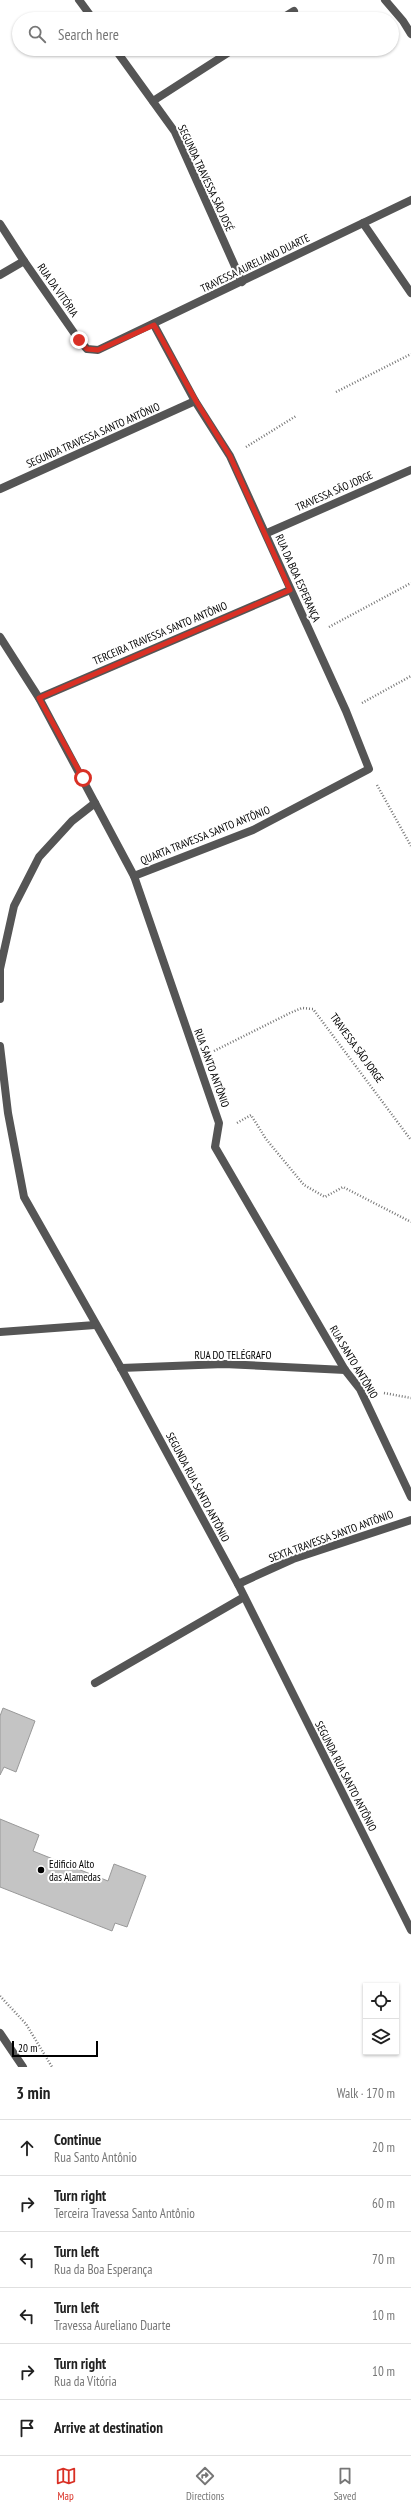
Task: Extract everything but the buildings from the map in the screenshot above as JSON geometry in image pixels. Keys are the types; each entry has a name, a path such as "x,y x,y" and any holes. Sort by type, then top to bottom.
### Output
{"street":[{"path":"79,0 88,12"},
{"path":"385,0 395,12"},
{"path":"399,16 411,34"},
{"name":"SEGUNDA TRAVESSA SÃO JOSÉ","path":"120,56 175,132 242,282"},
{"path":"153,101 223,56"},
{"name":"TRAVESSA AURELIANO DUARTE","path":"108,346 411,200"},
{"path":"363,223 411,293"},
{"name":"RUA DA VITÓRIA","path":"0,224 24,261 87,349 98,350 108,346"},
{"path":"0,275 24,261"},
{"name":"RUA DA BOA ESPERANÇA","path":"154,325 196,401 230,456 267,533 290,590 312,636 369,769"},
{"name":"SEGUNDA TRAVESSA SANTO ANTÔNIO","path":"0,489 196,401"},
{"name":"TRAVESSA SÃO JORGE","path":"267,533 411,470"},
{"name":"TERCEIRA TRAVESSA SANTO ANTÔNIO","path":"39,698 290,590"},
{"name":"RUA SANTO ANTÔNIO","path":"0,637 39,698 134,876 220,1123 215,1146 345,1370 360,1389 411,1497"},
{"name":"QUARTA TRAVESSA SANTO ANTÔNIO","path":"134,876 253,830 369,769"},
{"path":"0,999 0,969 14,906 39,857 72,821 95,803"},
{"name":"SEGUNDA RUA SANTO ANTÔNIO","path":"0,1046 8,1113 24,1197 121,1368 238,1584 411,1930"},
{"path":"0,1332 95,1324"},
{"name":"RUA DO TELÉGRAFO","path":"121,1368 224,1364 345,1370"},
{"name":"SEXTA TRAVESSA SANTO ANTÔNIO","path":"238,1584 293,1559 411,1520"},
{"path":"95,1683 244,1597"},
{"path":"0,2033 23,2067"}],"path":[{"path":"336,392 411,354"},
{"path":"230,456 296,416"},
{"path":"312,636 411,582"},
{"path":"381,692 411,676"},
{"path":"369,769 411,846"},
{"name":"TRAVESSA SÃO JORGE","path":"209,1054 290,1013 302,1008 313,1009 411,1140"},
{"path":"220,1123 230,1128 251,1115 266,1139 304,1185 325,1197 343,1187 411,1222"},
{"path":"360,1389 411,1398"},
{"path":"0,1996 26,2024 52,2067"}],"place":[{"name":"Edificio Alto das Alamedas","path":"41,1870"}],"route":[{"path":"79,340 87,349 98,350 154,325 196,401 230,456 267,533 290,590 39,698 83,778"}]}
